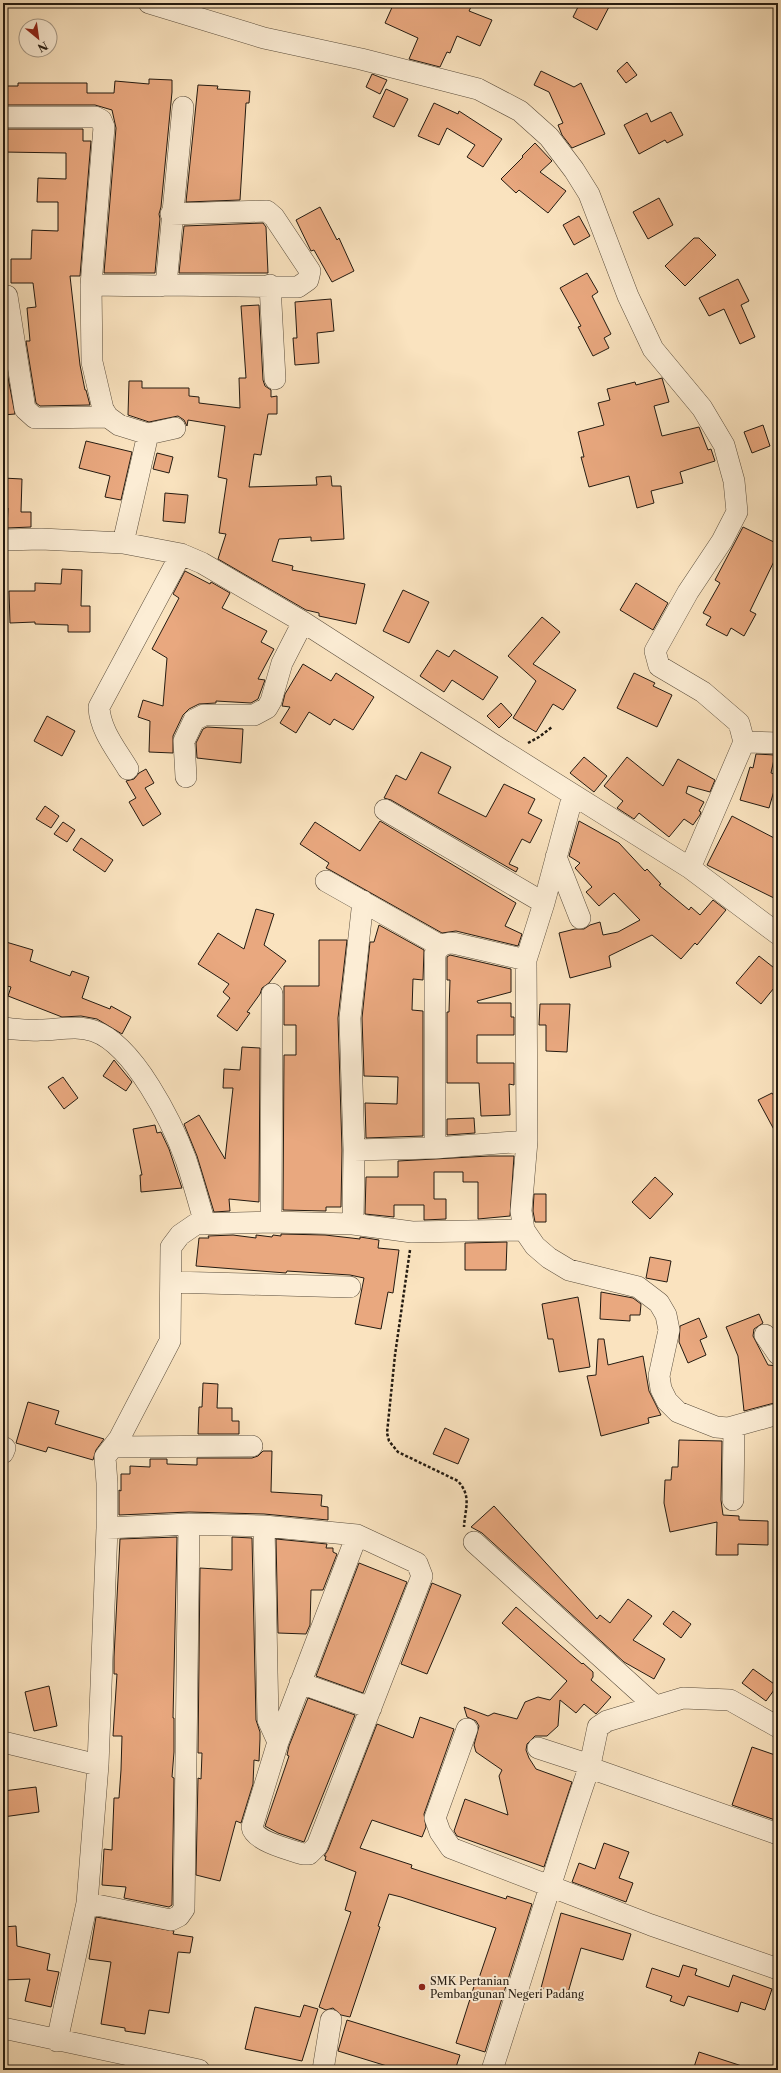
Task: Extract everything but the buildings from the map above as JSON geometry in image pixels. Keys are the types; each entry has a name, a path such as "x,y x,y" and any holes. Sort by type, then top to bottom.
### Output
{"street":[{"path":"149,3 264,38 354,57 478,90 520,111 549,137 574,170 589,194 628,296 653,349 702,408 724,445 734,481 737,512 722,541 688,592 655,652 659,666 703,692 739,723 744,742 690,868"},
{"path":"166,285 171,214 183,107"},
{"path":"3,117 95,117 101,120 104,127 91,285 92,362 103,409 108,417 119,425 148,434 175,428"},
{"path":"91,285 270,285 298,287 308,280 310,271 274,217 267,211 171,214"},
{"path":"270,285 275,379"},
{"path":"7,296 25,409 28,414 35,418 108,417"},
{"path":"123,543 148,434"},
{"path":"3,540 41,539 123,543 181,554 221,574 303,622 502,750 690,868 778,934"},
{"path":"128,769 104,730 100,718 99,707 181,554"},
{"path":"186,777 184,741 194,720 204,715 254,715 267,708 271,701 282,662 303,622"},
{"path":"744,742 778,743"},
{"path":"573,795 544,903 526,960 527,1141 521,1211 524,1230 539,1250 548,1258 569,1270 638,1287 659,1303 666,1315 669,1330 659,1376 661,1389 667,1401 678,1412 716,1427 734,1427 778,1414"},
{"path":"385,810 544,903"},
{"path":"556,857 580,918"},
{"path":"326,881 441,946"},
{"path":"353,1224 354,1150 350,1018 362,901"},
{"path":"435,1148 435,954 441,946 453,943 526,960"},
{"path":"271,1222 272,994"},
{"path":"3,1028 40,1030 65,1028 83,1029 94,1032 121,1049 138,1068 170,1125 186,1160 205,1224"},
{"path":"354,1150 435,1148 527,1141"},
{"path":"57,2041 87,1903 98,1765 107,1528 107,1483 105,1457 119,1439 170,1340 171,1246 180,1236 196,1224 271,1222 353,1224 412,1232 524,1230"},
{"path":"171,1282 350,1287"},
{"path":"765,1335 778,1354"},
{"path":"733,1500 734,1427"},
{"path":"113,1447 252,1446"},
{"path":"107,1528 189,1524 264,1526 357,1535 417,1563 422,1576 317,1846 309,1854 303,1854 259,1838 253,1831 252,1827 278,1742 357,1535"},
{"path":"87,1903 171,1920 180,1916 184,1909 189,1524"},
{"path":"264,1526 268,1720 278,1742"},
{"path":"474,1542 655,1706"},
{"path":"300,1683 371,1708"},
{"path":"492,2070 590,1765 598,1727 607,1721 683,1698 730,1700 778,1728"},
{"path":"467,1729 436,1818 440,1832 451,1848 651,1925 778,1969"},
{"path":"3,1742 98,1765"},
{"path":"538,1748 590,1765 596,1770 778,1834"},
{"path":"323,2070 331,2020"},
{"path":"3,2028 195,2070"}],"path":[{"path":"502,750 528,743 552,727"},
{"path":"412,1232 395,1355 387,1433 389,1441 398,1452 458,1481 464,1488 468,1497 464,1528 467,1535 474,1542"}],"place":[{"name":"SMK Pertanian Pembangunan Negeri Padang","path":"422,1987"}]}
